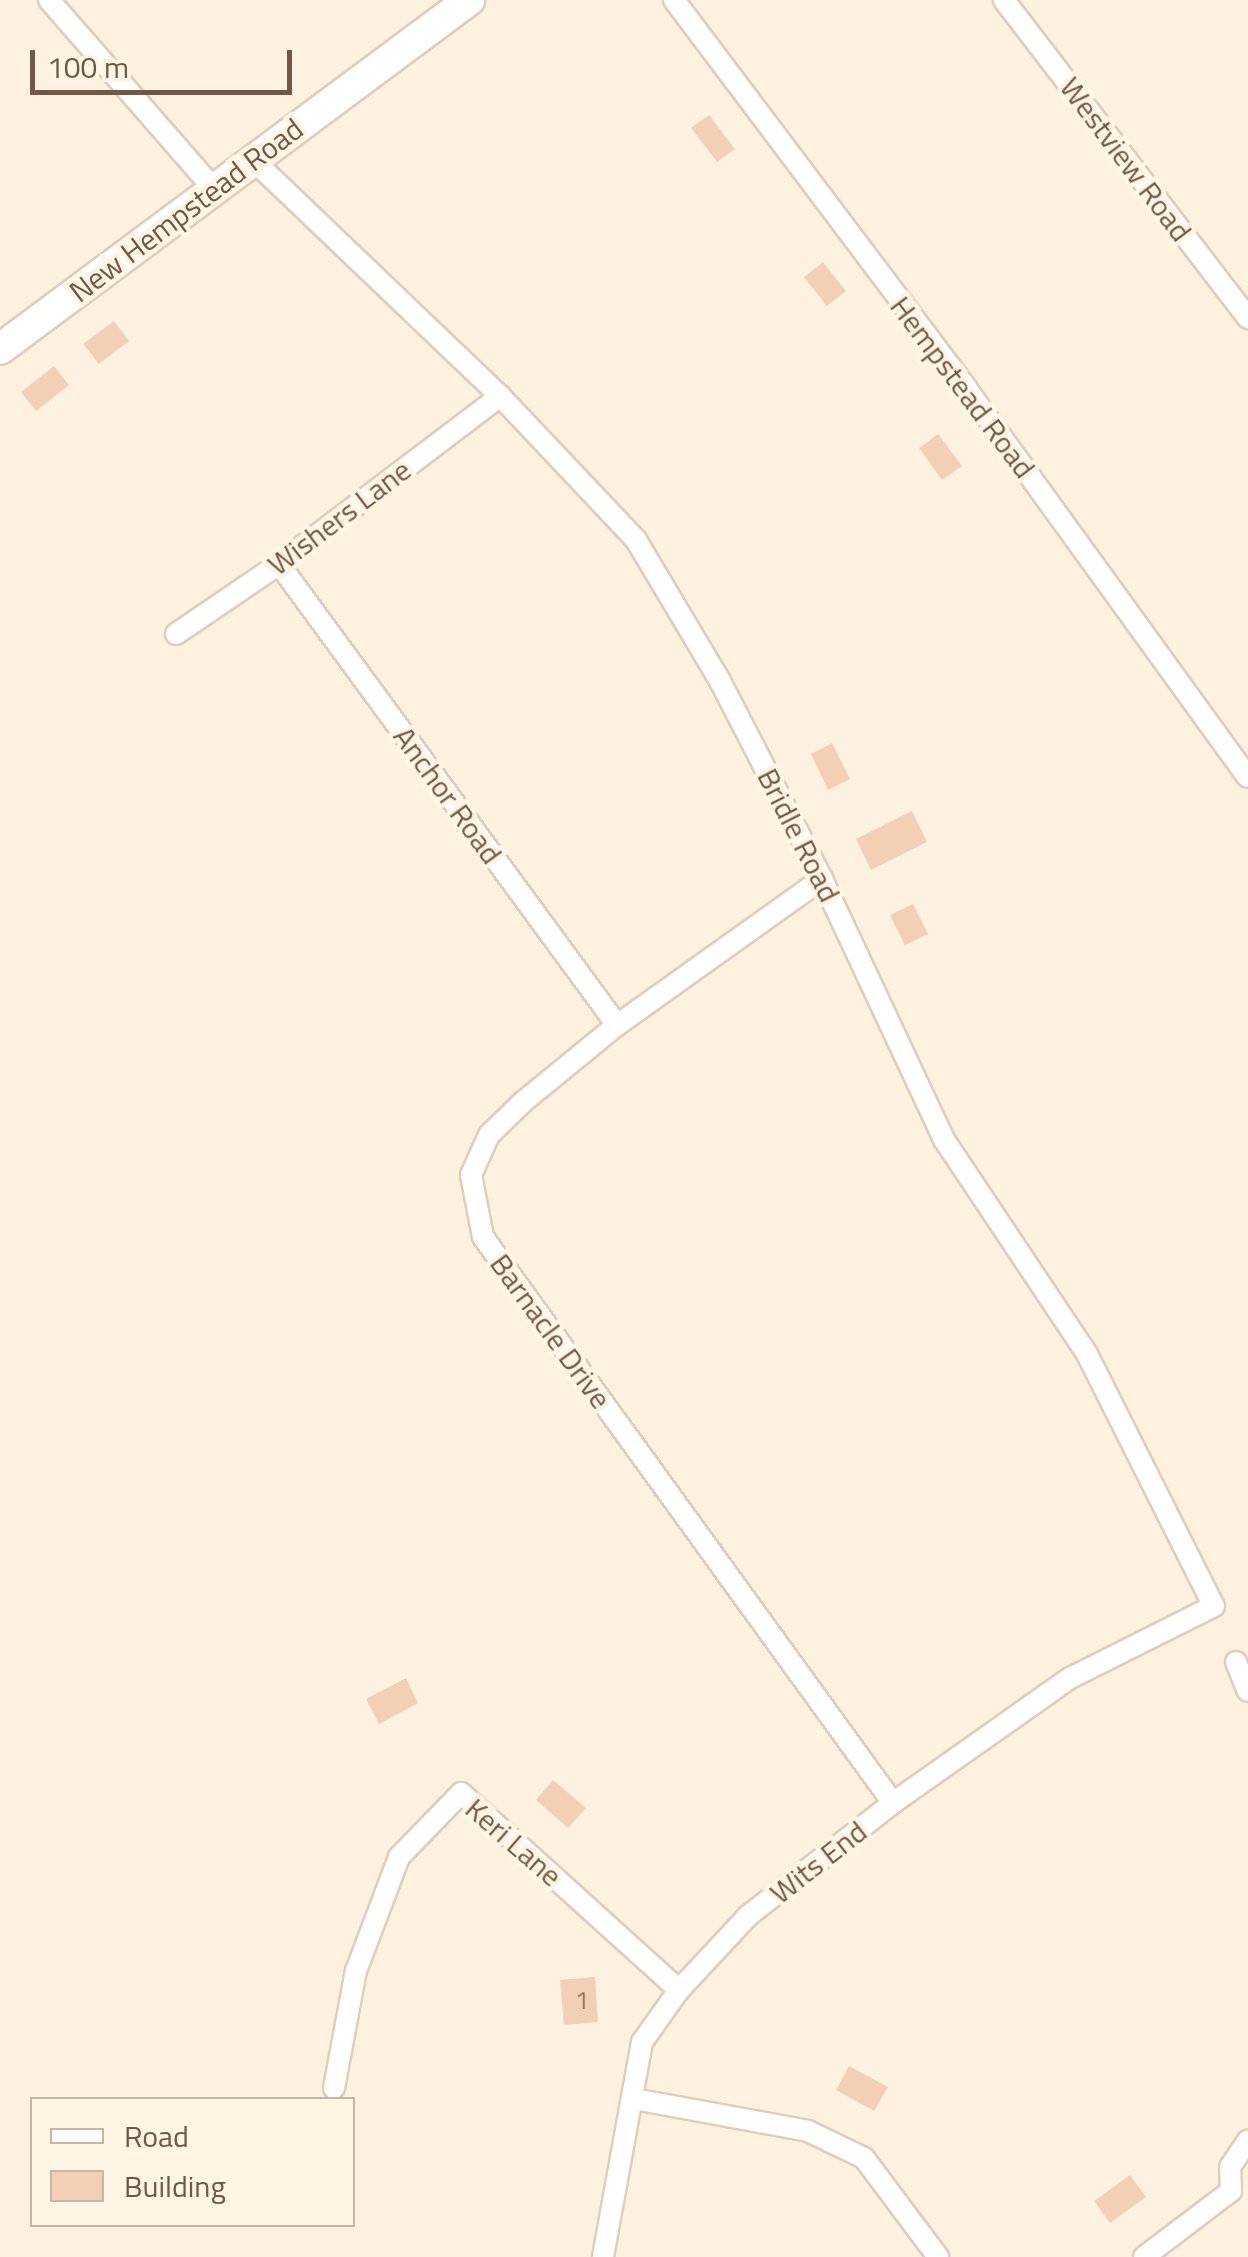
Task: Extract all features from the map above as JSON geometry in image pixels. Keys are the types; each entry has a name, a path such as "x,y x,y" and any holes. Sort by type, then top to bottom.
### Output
{"street":[{"path":"49,0 214,188"},
{"name":"New Hempstead Road","path":"0,349 470,0"},
{"name":"Hempstead Road","path":"674,0 966,388 1248,777"},
{"name":"Westview Road","path":"1004,0 1248,318"},
{"name":"Bridle Road","path":"253,160 500,396 636,540 720,681 822,879 946,1141 1086,1354 1214,1606"},
{"name":"Wishers Lane","path":"176,634 278,564 500,396"},
{"name":"Anchor Road","path":"278,564 616,1025"},
{"name":"Barnacle Drive","path":"822,879 616,1025 489,1135 470,1175 483,1237 894,1803"},
{"name":"Wits End","path":"603,2257 642,2042 679,1990 748,1916 894,1803 1070,1678 1214,1606"},
{"path":"1236,1662 1248,1691"},
{"name":"Keri Lane","path":"334,2088 356,1972 398,1857 461,1793 679,1990"},
{"path":"634,2099 808,2131 864,2158 938,2257"},
{"path":"1144,2257 1240,2195 1230,2167 1248,2140"}],"building":[{"path":"709,115 735,149 717,162 691,128"},
{"path":"823,262 846,291 827,306 804,277"},
{"path":"114,321 129,341 99,364 83,344"},
{"path":"54,366 69,385 36,411 21,392"},
{"path":"938,434 962,466 942,480 919,448"},
{"path":"832,743 850,779 828,790 811,754"},
{"path":"912,811 927,842 871,870 856,839"},
{"path":"913,904 928,934 905,945 890,915"},
{"path":"406,1678 418,1703 379,1724 366,1699"},
{"path":"553,1780 586,1808 568,1828 536,1800"},
{"path":"595,1977 598,2022 564,2025 560,1980"},
{"path":"849,2066 888,2087 874,2111 836,2090"},
{"path":"1130,2175 1146,2197 1110,2223 1094,2201"}]}
